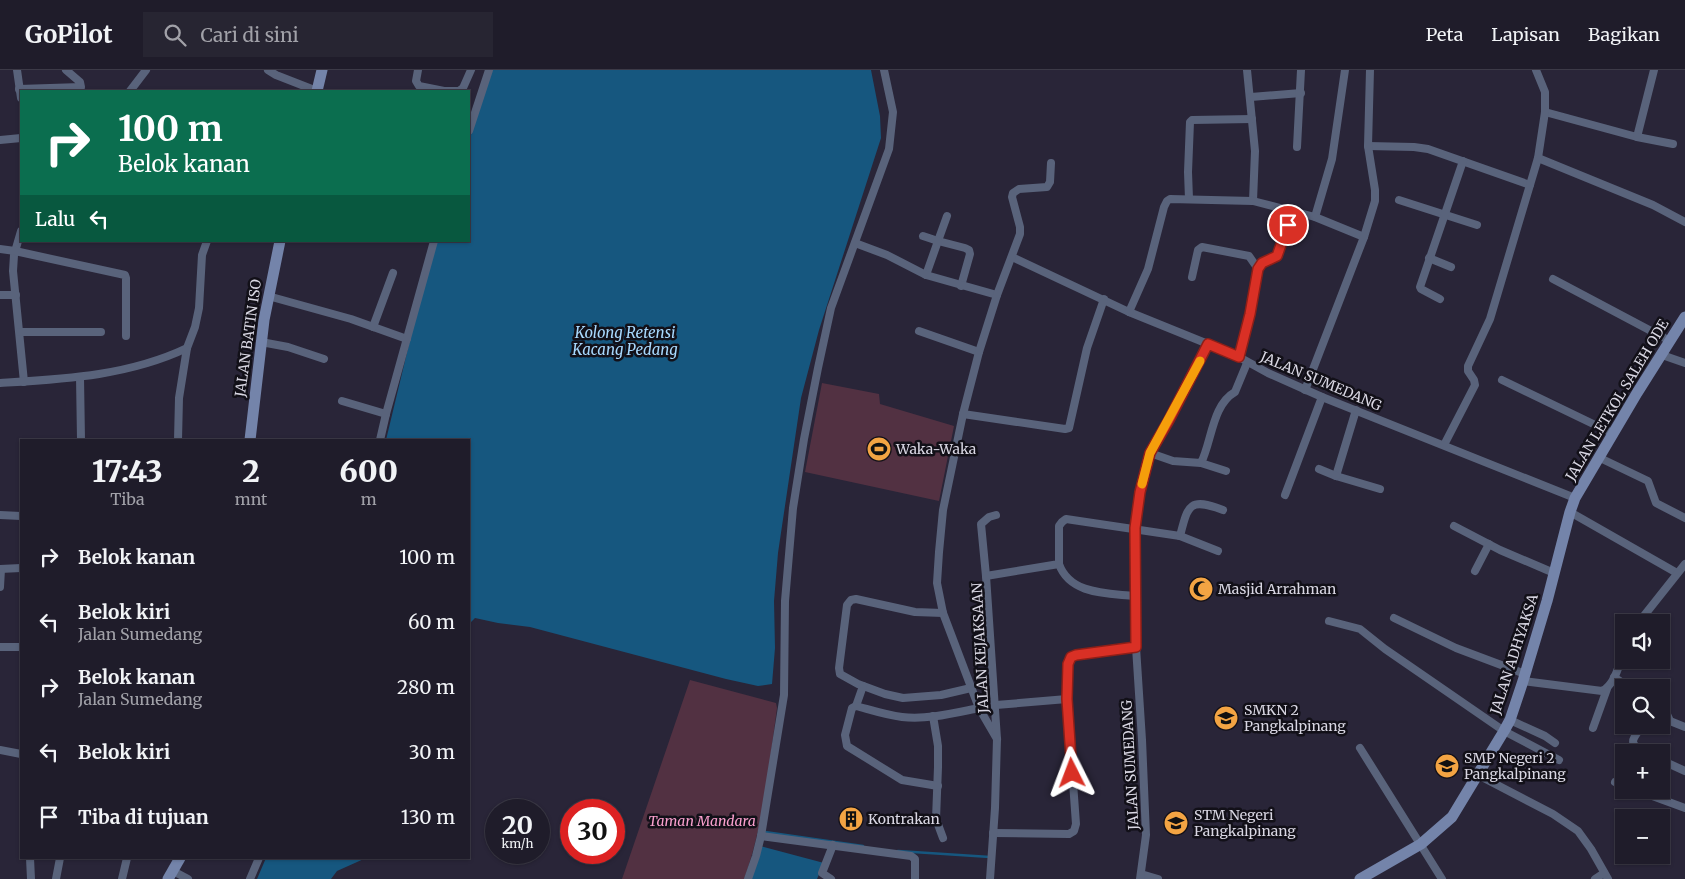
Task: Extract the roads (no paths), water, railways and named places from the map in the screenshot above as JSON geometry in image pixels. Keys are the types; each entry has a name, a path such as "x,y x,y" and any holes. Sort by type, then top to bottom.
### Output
{"street":[{"path":"17,70 20,94"},
{"path":"19,89 80,87 80,82 66,70"},
{"path":"131,90 146,70"},
{"path":"268,70 314,90"},
{"path":"317,90 322,70"},
{"path":"418,70 416,81 419,86 439,90"},
{"path":"460,90 463,88 471,70"},
{"path":"470,128 489,70"},
{"path":"748,879 761,836 784,695 785,601 797,485 818,368 831,308 889,149 893,112 884,70"},
{"path":"1247,70 1255,151 1253,201"},
{"path":"1296,146 1301,94 1301,70"},
{"path":"1315,217 1332,159 1345,70"},
{"path":"1305,390 1364,237 1376,196 1368,146 1370,70"},
{"path":"1444,445 1475,385 1468,371 1468,366 1490,319 1538,158 1545,112 1544,86 1536,70"},
{"path":"1637,137 1654,70"},
{"path":"1250,97 1301,94"},
{"path":"1545,112 1637,137 1673,144"},
{"path":"1189,199 1190,122 1192,120 1252,119"},
{"path":"0,140 20,138"},
{"path":"1368,146 1428,149 1530,185"},
{"path":"1538,158 1653,205 1685,222"},
{"path":"1440,299 1420,289 1420,287 1463,161"},
{"path":"997,739 979,708 943,613 937,583 940,535 943,510 963,414 979,352 1020,231 1012,198 1013,193 1019,189 1047,187 1050,182 1051,163"},
{"path":"1129,312 1148,269 1166,204 1170,199 1253,201 1315,217 1364,237"},
{"path":"1399,200 1477,225"},
{"path":"1239,357 1250,314 1258,269 1262,263 1274,259 1278,255 1292,211"},
{"path":"926,275 947,216"},
{"path":"20,235 13,271 24,382"},
{"path":"924,236 969,250 970,254 961,286"},
{"path":"178,439 179,398 187,348 195,327 199,308 202,255 207,242"},
{"name":"JALAN BATIN ISO","path":"250,439 261,342 268,296 280,242"},
{"path":"380,439 434,242"},
{"path":"855,243 887,255 926,275 998,295"},
{"path":"1192,277 1198,250 1202,247 1249,256 1258,269"},
{"path":"0,249 16,250 125,276 126,336"},
{"path":"1012,257 1129,312 1208,344"},
{"path":"1429,258 1451,267"},
{"path":"373,327 393,273"},
{"path":"1553,279 1670,341"},
{"path":"0,296 16,295"},
{"path":"268,296 322,310 407,339"},
{"path":"963,414 1068,428 1087,348 1104,299"},
{"name":"JALAN LETKOL SALEH ODE","path":"1575,498 1685,317"},
{"path":"919,331 979,352"},
{"path":"20,332 101,332"},
{"path":"261,342 288,347 324,359"},
{"name":"JALAN SUMEDANG","path":"1141,877 1146,835 1146,808 1136,647 1134,596 1135,528 1140,492 1150,453 1208,344 1239,357 1247,363 1305,390 1575,498"},
{"path":"0,383 80,377 119,371 155,361 187,348"},
{"path":"1662,355 1685,363"},
{"path":"1201,463 1220,408 1229,395 1235,392 1247,363"},
{"path":"80,377 81,439"},
{"path":"1502,380 1614,434"},
{"path":"1285,495 1322,397"},
{"path":"342,401 386,414"},
{"path":"1336,476 1356,410"},
{"path":"1150,453 1173,461 1201,463 1226,471"},
{"path":"1600,458 1648,481 1656,503 1685,518"},
{"path":"1319,469 1380,489"},
{"name":"JALAN ADHYAKSA","path":"1361,879 1421,844 1452,817 1504,731 1510,720 1524,678 1575,498"},
{"path":"1180,536 1188,509 1194,505 1198,503 1209,504 1223,510"},
{"path":"1570,512 1682,569 1645,614"},
{"path":"986,576 981,524 989,517 996,515"},
{"path":"0,516 20,516"},
{"path":"1134,596 1080,588 1062,573 1059,564 1059,526 1062,522 1066,519 1180,536 1218,551"},
{"path":"1454,526 1524,561 1554,573"},
{"path":"1474,571 1489,544"},
{"name":"JALAN KEJAKSAAN","path":"990,879 997,773 997,739 986,576 1059,564"},
{"path":"0,587 1,568 20,568"},
{"path":"943,613 915,612 856,599 851,600 847,605 839,668 840,674 863,686 903,698 932,696 971,688"},
{"path":"1394,618 1524,678 1602,691 1607,689"},
{"path":"1329,621 1353,627 1366,633 1385,649 1504,731 1559,760"},
{"path":"0,646 20,647"},
{"path":"993,833 1069,834 1074,831 1076,824 1067,699 1068,664 1071,657 1076,655 1136,647"},
{"path":"1593,728 1607,689 1617,669"},
{"path":"863,686 856,706 852,708 845,735 847,746 902,780 938,786"},
{"path":"996,705 1067,699"},
{"path":"856,706 901,717 933,716 979,708"},
{"path":"933,716 938,746 936,819 942,838"},
{"path":"1510,720 1545,736 1554,743"},
{"path":"1670,721 1685,728"},
{"path":"1360,748 1442,879"},
{"path":"0,750 20,754"},
{"path":"1670,764 1685,772"},
{"path":"1478,775 1553,814 1578,831 1592,849 1606,876 1595,879"},
{"path":"1660,799 1685,808"},
{"path":"761,836 911,856 915,860 916,879"},
{"path":"831,879 822,873 833,845"},
{"path":"30,859 31,879"},
{"path":"56,879 60,859"},
{"path":"122,879 126,859"},
{"path":"179,859 170,875 188,879"},
{"path":"250,879 259,859"},
{"path":"1141,877 1158,879"}],"water":[{"name":"Kolong Retensi Kacang Pedang","path":"492,70 871,70 880,116 881,138 819,330 801,398 778,553 774,601 775,648 772,684 758,686 726,679 530,627 475,618 470,623 470,439 386,439 416,315 437,242 470,242 470,138"},
{"path":"760,846 824,863 817,879 749,879"},
{"path":"266,859 364,859 337,871 331,879 257,879"}],"waterway":[{"path":"765,832 863,846"},
{"path":"898,851 990,857"}],"place":[{"name":"Waka-Waka","path":"879,449"},
{"name":"Masjid Arrahman","path":"1201,589"},
{"name":"SMKN 2 Pangkalpinang","path":"1226,718"},
{"name":"SMP Negeri 2 Pangkalpinang","path":"1447,766"},
{"name":"Kontrakan","path":"851,819"},
{"name":"STM Negeri Pangkalpinang","path":"1176,823"}],"park label":[{"name":"Taman Mandara","path":"702,821"}]}
